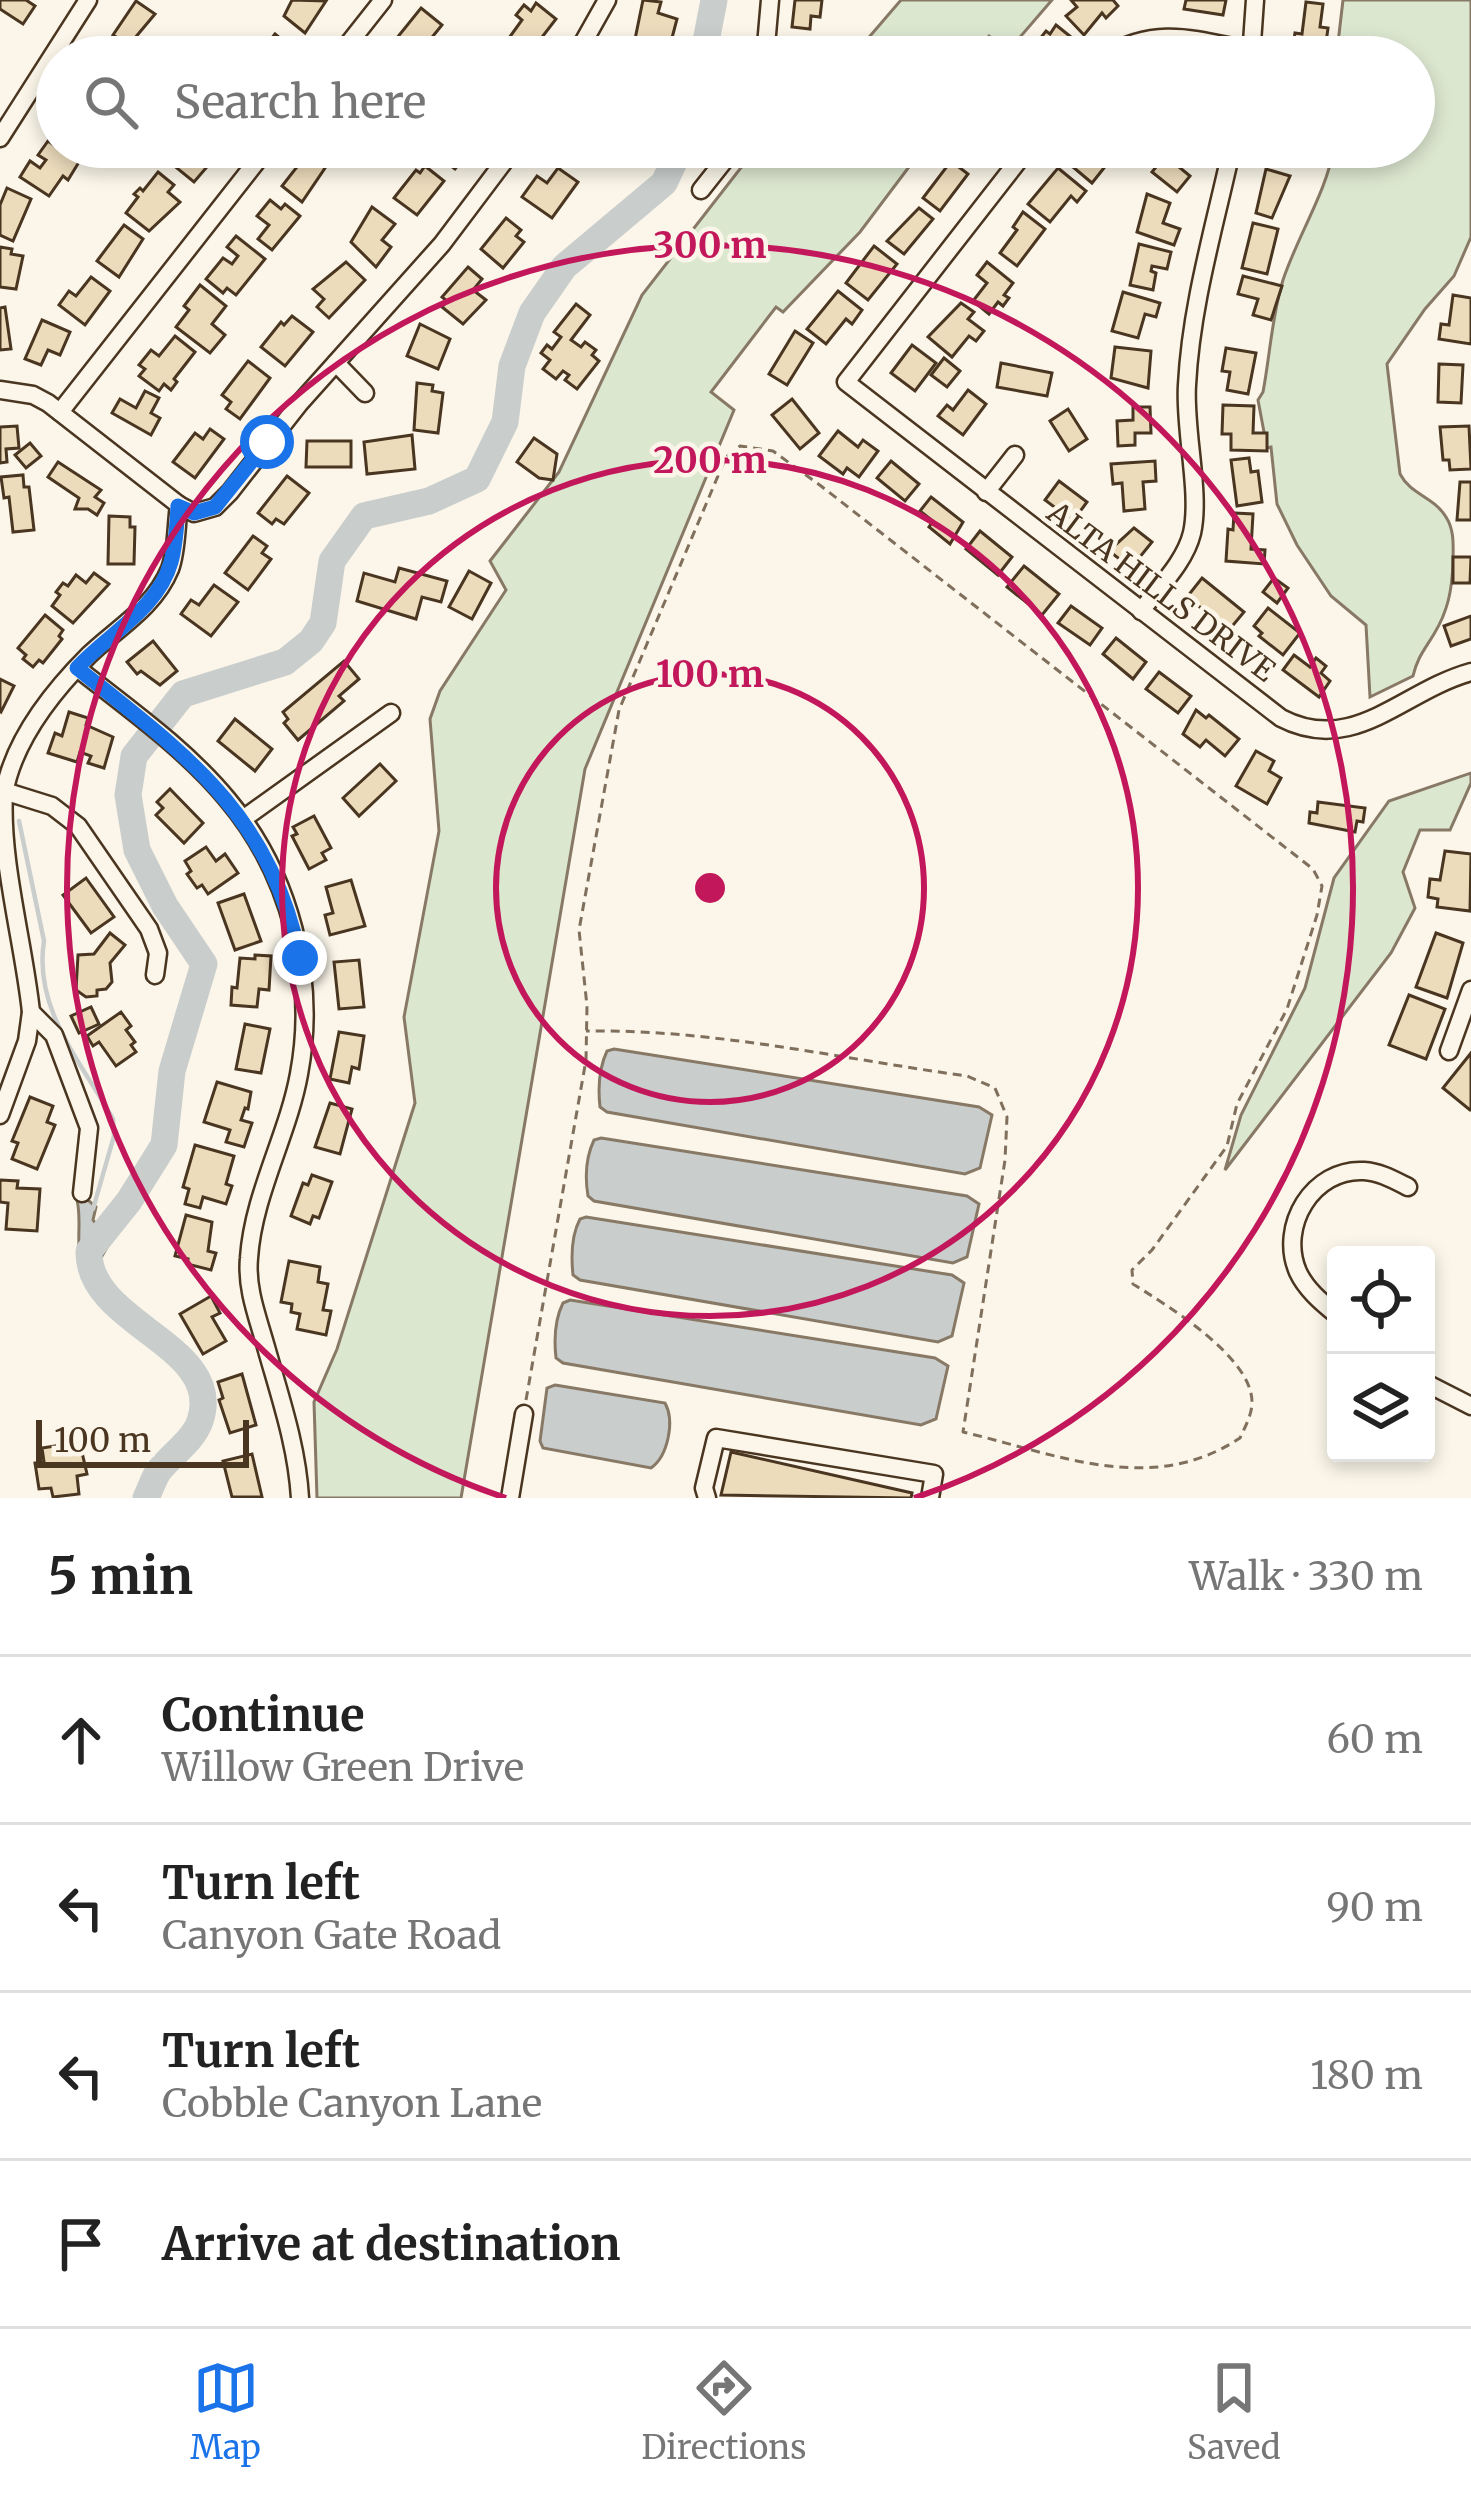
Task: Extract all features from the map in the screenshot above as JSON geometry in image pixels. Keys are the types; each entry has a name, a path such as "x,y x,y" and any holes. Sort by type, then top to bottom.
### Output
{"street":[{"path":"64,36 87,0"},
{"path":"355,36 383,0"},
{"path":"587,36 607,0"},
{"path":"767,36 770,0"},
{"path":"1252,36 1255,0"},
{"path":"0,138 36,81"},
{"path":"60,412 252,168"},
{"path":"0,390 33,395 60,412 178,506 194,513 215,507 442,244 499,168"},
{"path":"701,190 718,168"},
{"name":"ALTA HILLS DRIVE","path":"1013,168 846,382 1281,718 1321,733 1357,725 1432,686 1471,672"},
{"path":"1141,610 1191,538 1186,428 1190,350 1228,168"},
{"path":"336,363 365,393"},
{"path":"986,492 1015,454"},
{"path":"0,1115 27,1041 31,1012 3,850 4,790 23,740 77,668 130,622 158,589 170,568 178,506"},
{"path":"77,668 174,746 243,819 266,856 292,920 304,994 300,1072 249,1256 254,1306 297,1460 300,1498"},
{"path":"243,819 391,713"},
{"path":"4,790 52,806 78,826 149,928 158,953 155,975"},
{"path":"1449,1051 1471,990"},
{"path":"31,1012 54,1035 88,1128 82,1193"},
{"path":"1327,1305 1298,1272 1292,1250 1300,1210 1324,1181 1342,1173 1380,1174 1408,1187"},
{"path":"1435,1388 1471,1406"},
{"path":"510,1498 524,1414"},
{"path":"707,1498 704,1488 716,1438 934,1474 930,1498"}],"path":[{"path":"524,1414 586,1060 579,930 619,710 726,457 740,446 773,451 1313,869 1322,886 1287,1009 1237,1104 1227,1146 1152,1250 1132,1270 1133,1284 1225,1351 1243,1374 1252,1396 1240,1438 1219,1452 1139,1471 1077,1464 963,1432 1005,1160 1007,1117 995,1088 967,1076 750,1042 630,1030 586,1031"}],"green space":[{"path":"901,0 1052,0 1021,36 870,36"},
{"path":"1343,0 1471,0 1471,237 1454,276 1387,364 1400,474 1449,522 1452,582 1443,617 1413,676 1370,697 1366,625 1331,596 1277,504 1271,447 1267,448 1258,400 1283,280 1328,168 1435,168 1435,36 1339,36"},
{"path":"741,168 908,168 860,232 783,312 776,307 711,392 734,410 585,769 461,1498 317,1498 314,1402 337,1349 415,1103 404,1017 439,831 430,719 440,691 506,590 490,561 559,472 642,295"},
{"path":"1471,773 1450,830 1420,830 1403,872 1415,908 1391,953 1225,1170 1241,1115 1305,988 1334,878 1389,801"}],"shaded area":[{"path":"607,1051 979,1107 992,1115 980,1168 965,1174 607,1112 600,1107 600,1079"},
{"path":"594,1140 967,1196 979,1204 967,1257 953,1263 594,1201 588,1196 587,1168"},
{"path":"77,1200 88,1200 96,1207 93,1220 110,1242 94,1281 79,1252"},
{"path":"580,1219 952,1275 964,1283 952,1336 938,1342 580,1280 573,1275 572,1246"},
{"path":"570,1300 935,1358 948,1366 936,1419 921,1425 563,1363 556,1358 556,1330 563,1303"},
{"path":"555,1385 665,1403 669,1428 657,1462 651,1468 543,1448 547,1388"}],"building":[{"path":"0,0 26,0 35,6 23,24 0,9"},
{"path":"292,0 326,1 305,33 284,16"},
{"path":"643,0 661,2 658,13 677,19 673,36 636,36"},
{"path":"795,0 822,0 820,17 811,16 810,29 792,27"},
{"path":"1071,0 1113,0 1118,6 1106,18 1102,13 1084,35 1066,16 1077,7"},
{"path":"1186,0 1226,0 1223,15 1184,9"},
{"path":"136,1 155,14 137,36 113,35"},
{"path":"1306,2 1323,4 1320,27 1328,28 1327,36 1295,36 1302,34"},
{"path":"536,3 556,19 543,36 510,36 522,20 516,15 524,5 531,11"},
{"path":"421,8 442,25 433,36 398,36"},
{"path":"1056,25 1070,36 1042,36 1046,31 1050,34"},
{"path":"30,161 36,168 75,168 49,196 20,177"},
{"path":"177,168 206,168 194,182"},
{"path":"296,168 325,168 302,202 282,186"},
{"path":"428,168 444,181 417,215 394,198 416,170 420,173"},
{"path":"558,168 578,182 552,218 522,197 537,176 547,183"},
{"path":"946,168 960,168 968,174 940,211 923,198"},
{"path":"1058,168 1086,191 1077,202 1071,196 1050,222 1028,204"},
{"path":"1074,168 1104,168 1092,183"},
{"path":"1180,168 1190,176 1177,192 1152,172"},
{"path":"1266,169 1290,176 1272,218 1256,213"},
{"path":"158,172 174,185 168,192 180,202 149,231 126,213 138,197 134,194 140,188 143,191"},
{"path":"7,188 31,199 13,241 0,235 0,205"},
{"path":"1147,194 1170,203 1163,223 1180,229 1174,245 1137,232"},
{"path":"270,200 300,216 272,250 258,239 269,225 257,216"},
{"path":"372,207 395,224 382,240 391,247 376,267 351,242"},
{"path":"919,208 933,219 904,254 887,241"},
{"path":"1023,212 1045,229 1017,266 1000,253"},
{"path":"506,218 521,230 516,236 524,242 503,268 481,249"},
{"path":"1253,223 1278,229 1267,274 1242,268"},
{"path":"124,225 143,239 119,277 97,261"},
{"path":"236,236 265,259 236,295 227,288 223,293 206,279 223,258 232,264 238,256 227,247"},
{"path":"1139,244 1171,252 1167,269 1152,266 1156,273 1153,290 1130,285"},
{"path":"874,246 897,264 868,300 846,283"},
{"path":"0,247 23,256 16,289 0,287"},
{"path":"346,262 365,280 329,318 317,307 324,299 313,289"},
{"path":"987,262 1013,283 1003,306 998,302 989,314 973,301 987,283 977,275"},
{"path":"468,267 482,279 473,290 486,300 463,324 442,307 447,301 442,297"},
{"path":"1243,276 1282,286 1271,320 1253,315 1258,299 1238,294"},
{"path":"91,277 110,291 85,325 59,305 69,291 76,296"},
{"path":"200,285 226,306 212,324 225,335 210,353 176,327"},
{"path":"838,291 862,310 852,324 846,319 826,344 807,329"},
{"path":"1123,292 1160,303 1156,317 1145,314 1138,338 1112,331"},
{"path":"1453,295 1471,298 1471,344 1439,339 1441,324 1449,325"},
{"path":"961,303 974,312 968,319 984,331 976,341 969,336 952,357 928,337"},
{"path":"576,304 590,315 571,340 596,350 592,355 599,361 577,389 565,380 569,375 563,371 556,379 543,369 550,360 541,353 547,345 552,349 561,337 554,332"},
{"path":"5,307 11,349 0,350 0,308"},
{"path":"292,316 313,332 285,366 261,347"},
{"path":"42,320 70,332 60,355 48,350 41,365 25,359"},
{"path":"420,324 450,339 438,369 407,356"},
{"path":"795,331 813,343 787,385 769,374"},
{"path":"175,336 195,352 171,390 164,384 159,391 139,376 145,369 139,365 151,350 159,356"},
{"path":"912,345 936,363 915,391 891,373"},
{"path":"1115,347 1151,351 1148,388 1111,378"},
{"path":"1226,348 1256,353 1248,394 1227,390 1230,372 1222,371"},
{"path":"944,358 960,371 947,387 931,375"},
{"path":"248,361 270,378 240,419 226,409 231,402 222,395"},
{"path":"1001,363 1052,373 1047,396 997,387"},
{"path":"1439,364 1463,365 1461,403 1438,402"},
{"path":"417,383 433,385 432,391 443,393 438,433 414,430"},
{"path":"968,390 986,404 963,435 938,416 947,405 953,410"},
{"path":"145,391 159,398 151,413 160,418 151,435 112,413 120,399 136,408"},
{"path":"792,399 819,433 800,449 772,415"},
{"path":"1223,405 1254,406 1253,433 1267,433 1267,451 1231,450 1231,434 1222,434"},
{"path":"1133,407 1150,407 1151,433 1135,433 1135,445 1118,446 1117,421 1133,420"},
{"path":"1068,409 1087,439 1069,451 1050,421"},
{"path":"17,426 19,448 6,449 7,462 0,463 0,427"},
{"path":"1469,426 1471,469 1450,470 1449,460 1443,460 1440,427"},
{"path":"210,429 224,439 195,478 173,462 195,433 203,439"},
{"path":"838,431 858,447 863,440 878,451 859,477 847,468 843,474 819,456"},
{"path":"412,435 415,469 367,474 364,442"},
{"path":"534,438 557,454 553,480 539,478 517,462"},
{"path":"307,441 351,441 351,467 306,467"},
{"path":"30,443 41,456 26,468 15,455"},
{"path":"1249,458 1251,472 1258,471 1262,502 1237,506 1231,460"},
{"path":"891,461 919,484 905,501 877,478"},
{"path":"1155,461 1156,481 1143,482 1145,509 1124,511 1122,483 1113,484 1111,464"},
{"path":"58,462 101,490 95,497 104,503 97,515 75,509 79,498 48,477"},
{"path":"23,475 34,530 13,532 1,477"},
{"path":"287,476 309,493 284,524 276,519 272,524 258,513"},
{"path":"1059,481 1087,502 1073,521 1045,500"},
{"path":"1460,482 1471,482 1471,520 1457,520"},
{"path":"931,497 963,522 950,544 929,527 933,521 920,511"},
{"path":"1234,513 1253,514 1251,549 1265,550 1264,564 1226,561"},
{"path":"109,516 130,517 130,527 135,527 134,564 108,564"},
{"path":"1134,528 1152,542 1131,568 1109,551"},
{"path":"980,531 1012,557 998,575 966,549"},
{"path":"253,536 267,546 262,553 271,559 248,590 225,573"},
{"path":"1453,557 1471,557 1470,583 1453,583"},
{"path":"1024,566 1059,594 1042,615 1007,587"},
{"path":"399,568 447,581 441,602 422,597 416,619 357,601 364,573 395,582"},
{"path":"469,571 491,583 472,619 449,607"},
{"path":"94,573 109,584 73,623 52,606 60,595 56,592 76,575 86,583"},
{"path":"1202,578 1244,612 1229,630 1187,597"},
{"path":"1274,578 1288,588 1277,603 1263,592"},
{"path":"214,585 238,602 211,636 181,614 191,600 199,605"},
{"path":"1071,606 1102,628 1090,645 1058,623"},
{"path":"1268,608 1300,633 1283,655 1254,626"},
{"path":"45,615 63,630 62,639 43,663 39,660 33,667 18,648"},
{"path":"1471,616 1471,639 1451,646 1444,626"},
{"path":"1116,638 1146,662 1133,679 1103,654"},
{"path":"153,641 177,671 160,685 141,671 137,674 127,662"},
{"path":"1294,655 1310,667 1316,658 1326,666 1321,673 1330,681 1319,697 1283,670"},
{"path":"344,661 359,679 339,696 344,701 298,740 284,723 288,719 283,712"},
{"path":"1159,672 1191,696 1178,713 1146,689"},
{"path":"0,679 14,686 1,712 0,711"},
{"path":"1196,710 1239,739 1225,756 1206,740 1200,747 1183,734"},
{"path":"69,712 88,718 86,725 113,737 104,768 88,763 91,756 80,752 77,762 48,753 55,733 62,736"},
{"path":"235,719 272,749 255,771 218,741"},
{"path":"1256,751 1274,761 1269,771 1281,778 1267,804 1236,786"},
{"path":"380,764 396,781 359,816 343,798"},
{"path":"170,789 203,823 184,843 156,815 163,808 157,802"},
{"path":"1318,802 1365,808 1363,822 1357,821 1355,832 1309,823"},
{"path":"314,816 331,848 322,853 326,860 309,869 292,836 297,834 293,827"},
{"path":"206,847 216,861 225,854 238,873 208,894 187,874 191,871 185,861"},
{"path":"1445,851 1471,854 1470,911 1437,907 1438,899 1428,897 1430,879 1440,880"},
{"path":"86,878 114,917 91,933 63,895"},
{"path":"351,880 365,926 330,935 325,915 333,913 326,887"},
{"path":"244,894 261,941 235,950 218,903"},
{"path":"110,933 125,945 110,963 112,982 97,990 97,996 86,997 76,990 78,955 94,954"},
{"path":"1436,933 1463,943 1447,998 1416,987"},
{"path":"255,955 271,956 269,990 259,989 257,1007 231,1005 240,958 255,959"},
{"path":"359,960 364,1007 339,1009 334,962"},
{"path":"1409,995 1445,1009 1426,1059 1389,1045"},
{"path":"91,1007 99,1024 79,1033 71,1016"},
{"path":"121,1012 131,1026 126,1030 136,1052 116,1066 99,1042 93,1046 87,1036"},
{"path":"245,1024 270,1029 261,1073 236,1069"},
{"path":"339,1032 364,1036 359,1069 352,1067 349,1083 330,1079"},
{"path":"1471,1053 1471,1109 1470,1110 1443,1088"},
{"path":"217,1082 251,1092 241,1120 252,1123 244,1147 226,1142 230,1130 204,1122"},
{"path":"30,1097 53,1106 47,1122 55,1125 37,1169 12,1159 18,1143 12,1141"},
{"path":"330,1103 352,1109 340,1154 315,1147"},
{"path":"195,1145 234,1156 226,1204 203,1197 200,1208 185,1204 189,1189 183,1187"},
{"path":"312,1175 332,1182 319,1218 313,1216 310,1224 291,1216 303,1183 308,1185"},
{"path":"0,1180 18,1181 17,1188 40,1189 37,1231 6,1229 8,1203 0,1202"},
{"path":"186,1215 212,1222 208,1251 216,1253 211,1270 175,1256"},
{"path":"289,1261 320,1267 318,1282 328,1284 323,1310 331,1311 326,1335 297,1329 300,1314 291,1312 292,1304 281,1302"},
{"path":"211,1296 220,1313 212,1317 226,1341 203,1354 180,1314"},
{"path":"242,1374 256,1425 230,1433 218,1382"},
{"path":"68,1444 69,1450 81,1448 87,1474 77,1476 79,1494 53,1497 51,1488 39,1489 35,1463 44,1462 42,1448"},
{"path":"731,1452 912,1493 911,1498 721,1495"},
{"path":"252,1454 262,1497 232,1497 223,1461"}],"waterway":[{"path":"707,36 714,0"},
{"path":"146,1498 158,1472 197,1428 203,1395 176,1353 109,1298 94,1276 89,1251 129,1201 164,1145 172,1071 204,964 165,906 137,850 128,795 134,756 183,694 285,662 311,641 323,623 332,561 364,516 429,501 477,479 505,422 512,366 532,313 564,267 664,183 671,168"},
{"path":"19,821 44,941 46,990 63,1034 113,1119 114,1136 93,1209"}],"route":[{"path":"267,442 215,507 194,513 178,506 170,568 158,589 130,622 77,668 174,746 243,819 281,890 300,958"}]}
